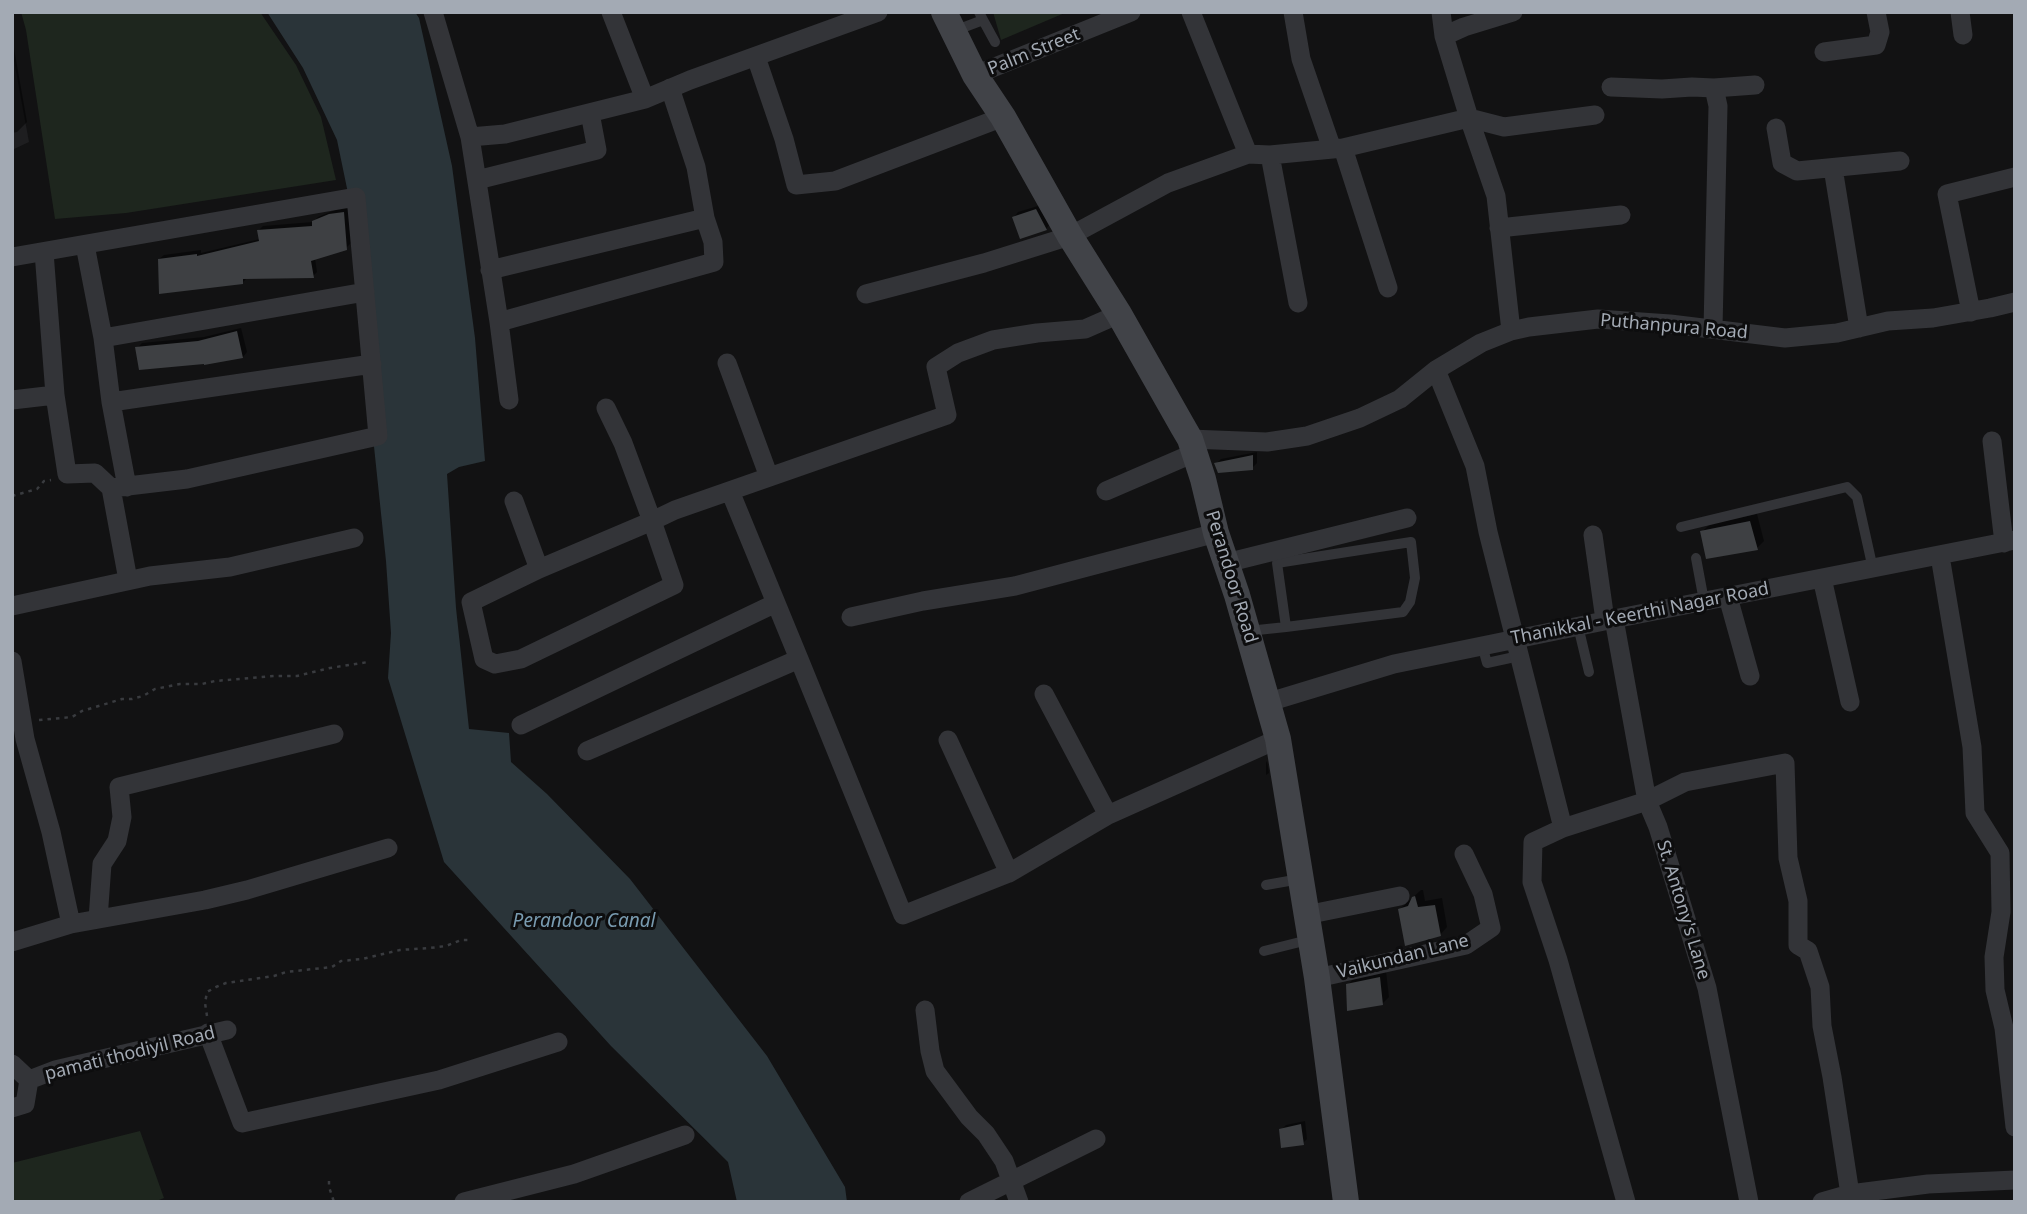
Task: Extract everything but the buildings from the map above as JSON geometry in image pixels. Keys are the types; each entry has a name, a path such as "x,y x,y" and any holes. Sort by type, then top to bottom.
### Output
{"main road":[{"name":"Perandoor Road","path":"949,22 975,75 1003,117 1070,236 1119,314 1192,446 1278,739 1317,978 1346,1202"}],"street":[{"path":"433,12 470,137 509,400"},
{"path":"611,12 645,99"},
{"path":"470,137 505,134 645,99 878,12"},
{"name":"Palm Street","path":"975,75 1131,12"},
{"path":"1191,12 1248,153"},
{"path":"1293,12 1301,59 1338,148 1388,288"},
{"path":"1441,12 1444,36 1496,196 1511,331"},
{"path":"1444,36 1513,12"},
{"path":"1824,52 1875,45 1880,32 1876,12"},
{"path":"1960,12 1963,35"},
{"path":"755,57 784,139 796,185 835,181 1003,117"},
{"path":"1611,87 1662,89 1755,85"},
{"path":"499,322 714,262 713,242 705,218 696,167 670,88"},
{"path":"1713,329 1718,106 1714,88"},
{"path":"477,180 597,150 590,113"},
{"path":"866,294 984,263 1070,236 1168,183 1248,153 1270,155 1338,148 1469,118 1504,127 1595,115"},
{"path":"1776,128 1782,163 1797,171 1900,161"},
{"path":"1270,155 1298,303"},
{"path":"1833,168 1859,328"},
{"path":"1971,312 1947,194 2015,177"},
{"path":"12,257 356,197 379,436 187,479 119,487 95,472 67,474 55,396 44,252"},
{"path":"1499,228 1621,215"},
{"path":"490,270 705,218"},
{"path":"85,245 103,338 128,580"},
{"path":"103,338 365,292"},
{"name":"Puthanpura Road","path":"1192,446 1267,442 1307,436 1360,418 1401,399 1436,370 1481,344 1511,331 1529,327 1598,319 1785,338 1837,333 1888,321 1933,318 2015,302"},
{"path":"606,408 623,443 652,521 674,585 521,660 495,664 484,659 471,602 539,569 652,521 675,510 947,415 936,367 958,353 993,340 1085,329 1119,314"},
{"path":"727,363 769,477"},
{"path":"111,402 372,364"},
{"path":"1436,370 1475,466 1488,532 1563,828"},
{"path":"12,400 55,396"},
{"path":"1992,441 2010,542"},
{"path":"1106,491 1192,446"},
{"path":"730,491 903,915 1009,873 1108,815 1278,739"},
{"path":"514,500 539,569"},
{"path":"1226,563 1407,518"},
{"path":"851,617 923,601 1015,586 1216,533"},
{"name":"St. Antony's Lane","path":"1593,535 1647,801 1658,827 1707,988 1749,1202"},
{"path":"12,606 150,576 230,567 354,538"},
{"name":"Thanikkal - Keerthi Nagar Road","path":"1269,702 1394,664 2010,542"},
{"path":"1940,556 1972,747 1975,813 2000,853 2001,912 2006,932 1994,957 1995,990 2004,1028 2015,1127"},
{"path":"1822,578 1850,702"},
{"path":"1728,597 1749,676"},
{"path":"521,725 776,603"},
{"path":"587,751 799,659"},
{"path":"12,661 25,739 51,832 71,924"},
{"path":"1045,694 1108,815"},
{"path":"98,919 102,864 117,841 122,817 119,787 334,734"},
{"path":"948,740 1009,873"},
{"path":"1626,1202 1558,960 1532,882 1534,842 1563,828 1647,801 1685,782 1785,763 1788,858 1798,901 1798,945 1808,951 1820,987 1822,1026 1850,1194"},
{"path":"12,942 71,924 247,890 388,848"},
{"name":"Vaikundan Lane","path":"1317,978 1466,945 1491,928 1483,894 1464,854"},
{"path":"1307,915 1400,895"},
{"path":"925,1010 935,1071 969,1117 986,1134 1004,1161 1019,1202"},
{"path":"218,1032 242,1124 439,1080 558,1042"},
{"name":"pamati thodiyil Road","path":"12,1108 25,1104 29,1080 55,1070 218,1032"},
{"path":"12,1064 29,1080"},
{"path":"464,1202 574,1174 685,1135"},
{"path":"969,1202 1096,1139"},
{"path":"1822,1202 1850,1194 1928,1184 2015,1180"}],"lane":[{"path":"949,22 981,16 995,42"},
{"path":"1681,527 1847,487 1857,497 1873,569"},
{"path":"1247,631 1286,627 1403,612 1410,602 1415,578 1411,542 1277,563 1286,627"},
{"path":"1696,558 1704,601"},
{"path":"1577,626 1589,672"},
{"path":"1482,645 1487,663 1510,658"},
{"path":"1266,885 1301,878"},
{"path":"1264,951 1304,941 1299,916 1307,915"}],"path":[{"path":"12,496 37,489 44,481 56,480 67,474"},
{"path":"23,724 72,717 98,706 180,684 297,677 368,662"},
{"path":"218,1032 205,1003 207,992 216,987 239,980 332,967 341,961 400,950 446,946 461,940 471,940"},
{"path":"329,1181 334,1202"}],"shaded area":[{"path":"21,12 260,12 296,65 321,117 336,180 126,213 55,219"},
{"path":"993,12 1067,12 1001,40"},
{"path":"12,49 29,142 12,150"},
{"path":"140,1131 164,1198 154,1202 12,1202 12,1163"}],"water":[{"name":"Perandoor Canal","path":"267,12 415,12 419,18 452,166 475,338 485,461 459,467 447,474 456,608 469,729 509,733 511,762 547,794 630,879 767,1056 845,1187 847,1202 737,1202 728,1162 611,1046 444,862 388,678 391,633 386,561 356,232 337,140 303,68"}]}
